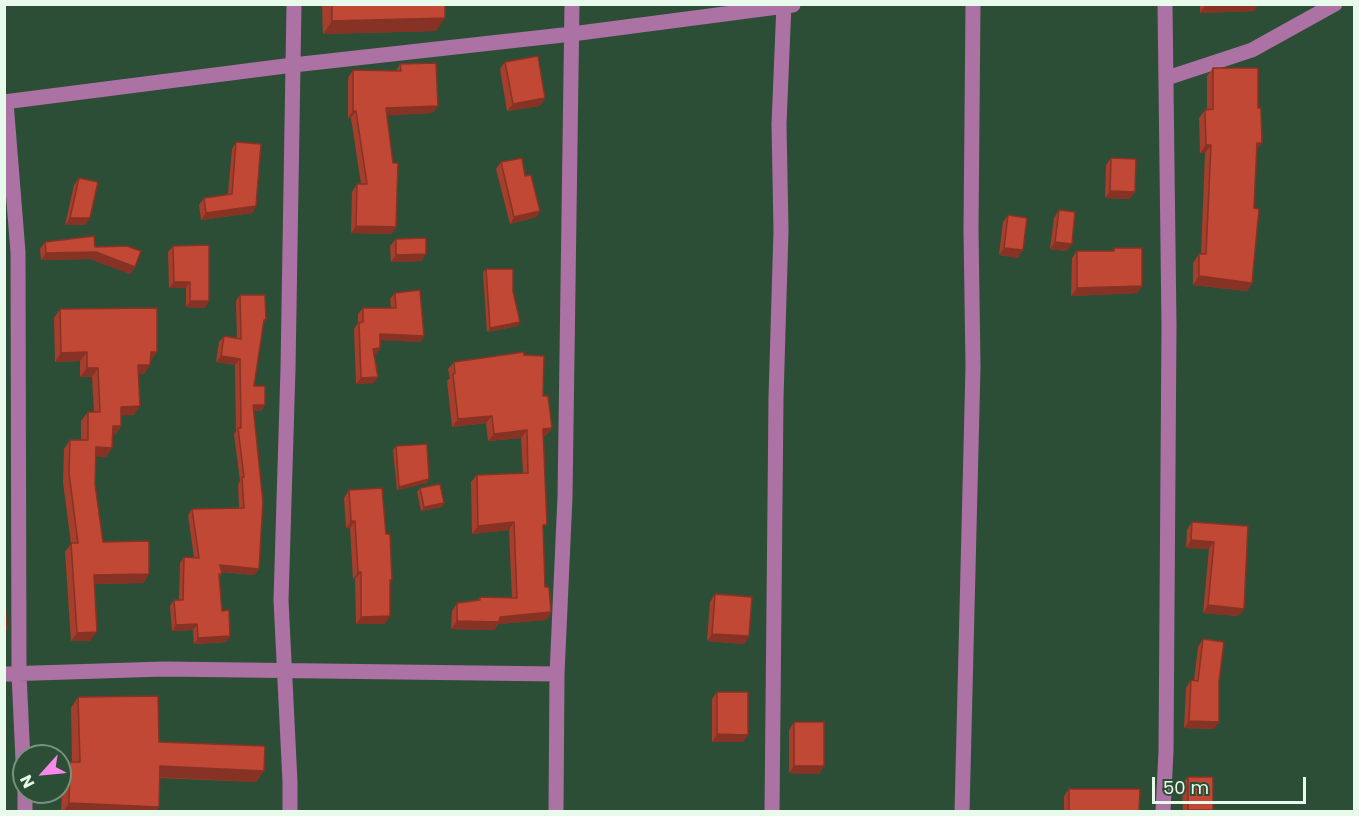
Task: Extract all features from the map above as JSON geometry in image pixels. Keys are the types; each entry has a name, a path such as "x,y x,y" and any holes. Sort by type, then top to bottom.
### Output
{"street":[{"path":"290,812 281,600 288,369 294,4"},
{"path":"556,812 557,674 566,497 572,4"},
{"path":"962,812 972,392 970,231 973,4"},
{"path":"1163,812 1166,751 1168,326 1165,4"},
{"path":"1167,78 1252,50 1335,4"},
{"path":"20,744 12,674 18,252 5,102 293,65 572,34 788,5 779,124 781,230 776,398 772,812"},
{"path":"12,674 164,669 557,674"}],"building":[{"path":"332,4 445,4 445,18 332,21"},
{"path":"538,56 545,98 513,104 505,62"},
{"path":"436,63 438,106 386,108 393,163 398,163 396,227 356,226 357,184 367,184 356,111 353,111 353,70 401,71 400,64"},
{"path":"1213,68 1258,68 1258,108 1261,108 1262,143 1257,143 1254,208 1259,209 1252,283 1199,276 1199,254 1206,254 1211,145 1206,145 1205,110 1213,109"},
{"path":"236,142 261,144 256,206 206,213 204,198 232,194"},
{"path":"522,158 525,176 531,175 540,211 514,217 501,162"},
{"path":"1111,158 1136,159 1135,192 1110,191"},
{"path":"79,178 98,182 90,218 70,218"},
{"path":"1059,210 1075,212 1072,244 1055,242"},
{"path":"1008,215 1027,218 1023,250 1004,248"},
{"path":"94,236 95,247 127,246 141,251 135,267 96,252 46,253 45,242"},
{"path":"426,238 426,254 396,255 396,239"},
{"path":"209,245 209,301 190,301 190,282 174,282 173,246"},
{"path":"1114,248 1142,248 1142,286 1077,288 1077,251 1114,251"},
{"path":"486,269 513,269 513,291 520,322 490,328"},
{"path":"420,290 424,336 380,334 380,348 373,349 378,377 361,378 359,323 363,322 363,308 396,308 395,293"},
{"path":"240,295 265,295 266,320 264,320 254,386 265,386 265,405 253,405 263,502 259,569 220,565 222,611 229,610 230,636 198,638 197,624 176,625 174,600 183,600 184,557 199,558 192,509 244,508 242,477 244,477 238,428 241,428 240,359 221,356 224,336 241,339"},
{"path":"157,308 157,352 151,352 150,365 138,365 140,406 121,407 121,426 113,426 112,448 96,447 95,484 103,542 149,541 149,574 94,575 97,632 77,633 71,543 78,543 69,473 70,440 88,440 88,412 100,412 98,368 87,368 87,352 61,353 60,309"},
{"path":"524,352 524,355 544,356 543,396 548,396 552,428 543,429 547,525 543,525 545,587 549,587 551,612 500,617 499,622 457,621 457,603 480,600 480,597 517,598 514,522 478,526 477,475 528,473 527,430 494,434 492,416 458,419 453,374 455,373 454,362"},
{"path":"427,444 429,479 399,487 396,446"},
{"path":"440,484 444,503 424,507 420,488"},
{"path":"382,488 386,534 390,534 392,580 390,580 390,616 361,617 361,572 358,572 355,521 351,521 349,490"},
{"path":"1192,522 1248,526 1244,609 1208,605 1214,542 1191,540"},
{"path":"4,590 7,630 4,630"},
{"path":"715,594 752,597 749,636 712,634"},
{"path":"1203,639 1224,642 1219,682 1219,722 1189,721 1191,680 1198,681"},
{"path":"717,692 748,692 748,735 717,734"},
{"path":"158,696 159,742 265,746 264,771 160,766 159,807 72,803 72,762 80,762 78,697"},
{"path":"794,722 824,722 824,766 794,766"},
{"path":"1188,777 1213,777 1213,810 1188,810"},
{"path":"1069,789 1140,789 1139,812 1069,812"}]}
